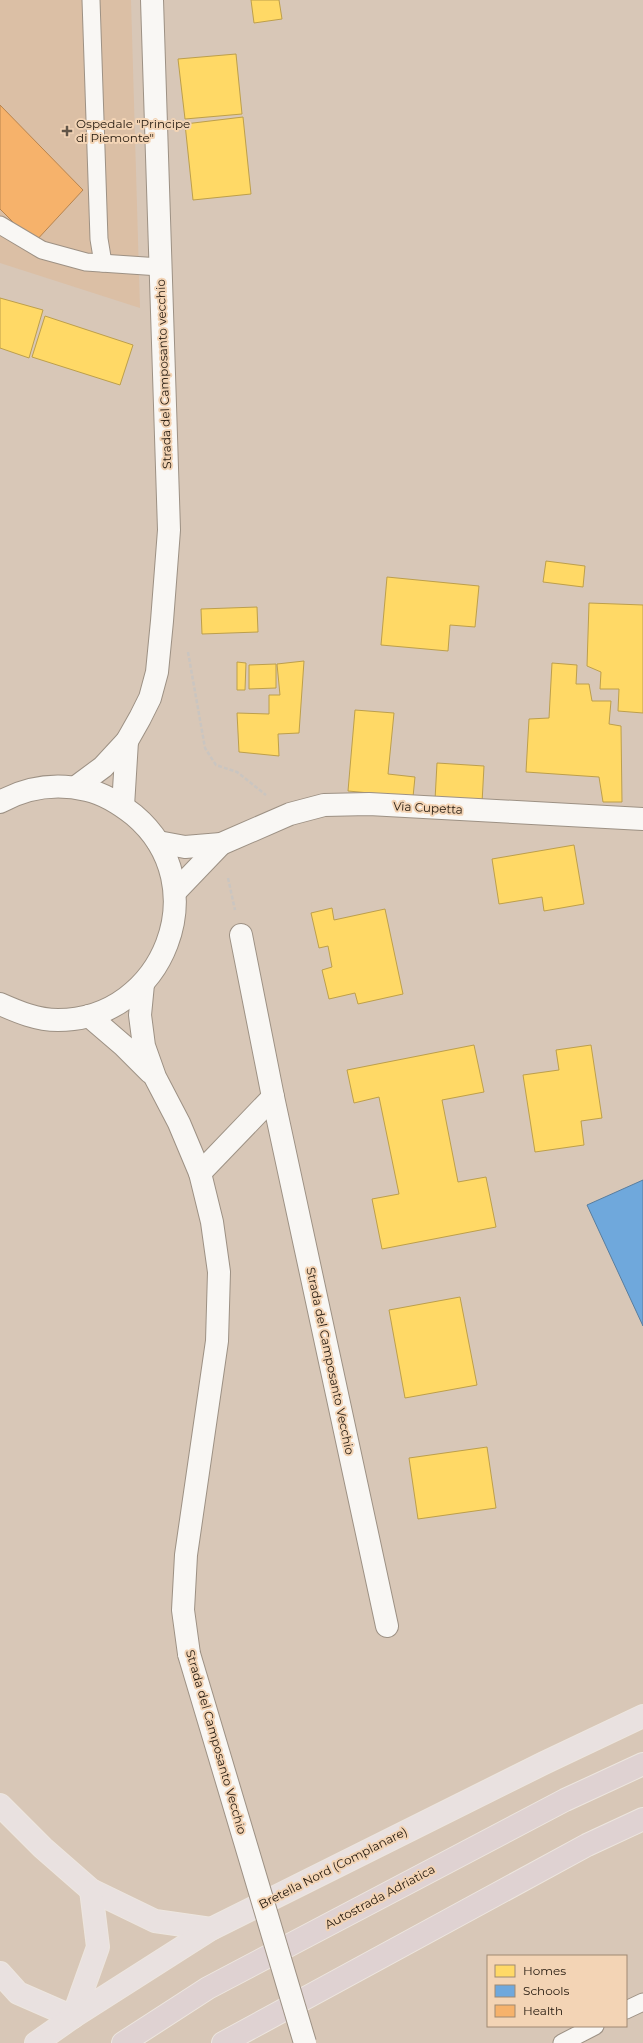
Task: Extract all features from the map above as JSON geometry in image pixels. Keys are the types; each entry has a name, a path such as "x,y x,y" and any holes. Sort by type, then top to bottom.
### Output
{"highway":[{"name":"Autostrada Adriatica","path":"123,2043 208,1988 565,1800 643,1764"},
{"path":"223,2043 587,1845 643,1819"}],"main road":[{"name":"Bretella Nord (Complanare)","path":"36,2043 73,2017 211,1929 544,1763 643,1716"},
{"path":"0,1805 43,1848 91,1890 155,1921 211,1929"},
{"path":"0,1973 18,1993 73,2017 98,1947 91,1890"}],"street":[{"name":"Strada del Camposanto vecchio","path":"76,787 103,767 127,741 150,698 157,672 162,621 168,530 152,0"},
{"name":"Strada del Camposanto vecchio","path":"123,806 127,741"},
{"path":"0,802 13,795 44,787 76,787 98,793 123,806 142,822 158,842 172,874 175,892 174,918 168,942 158,964 143,984 127,998 109,1009 89,1016 57,1020 24,1015 0,1004"},
{"name":"Via Cupetta","path":"158,842 185,846 221,844 290,814 324,805 369,804 643,819"},
{"name":"Via Cupetta","path":"175,892 221,844"},
{"name":"Strada del Camposanto Vecchio","path":"241,935 273,1097 388,1626"},
{"name":"Strada del Camposanto Vecchio","path":"143,984 140,1015 144,1046 155,1077 200,1172 212,1222 219,1272 217,1341 186,1555 183,1610 189,1654 305,2043"},
{"name":"Strada del Camposanto Vecchio","path":"89,1016 124,1046 155,1077"},
{"path":"200,1172 273,1097"}],"lane":[{"path":"91,0 99,239 103,263"},
{"path":"0,225 42,250 86,262 160,267"},
{"path":"627,2010 643,2002"},
{"path":"562,2043 593,2027"}],"path":[{"path":"162,621 187,647 205,748 216,765 237,772 290,814"},
{"path":"221,844 241,935"}],"shaded area":[{"name":"Ospedale \"Principe di Piemonte\"","path":"0,0 131,0 140,308 0,263"}],"building: Homes":[{"path":"251,0 279,0 282,19 254,23"},
{"path":"236,54 242,114 185,119 178,59"},
{"path":"243,117 251,194 193,200 185,124"},
{"path":"0,298 43,310 29,358 0,348"},
{"path":"45,316 133,345 120,385 32,357"},
{"path":"546,561 585,566 583,587 543,582"},
{"path":"387,577 479,586 475,627 450,625 448,651 381,645"},
{"path":"589,603 643,605 643,713 618,711 619,689 600,689 601,672 587,666"},
{"path":"257,607 258,632 202,634 201,609"},
{"path":"304,661 299,733 278,734 279,756 239,752 237,713 269,714 269,695 280,695 277,664"},
{"path":"237,662 246,663 245,690 237,690"},
{"path":"552,663 577,665 576,684 589,684 592,701 611,701 609,724 621,726 622,802 603,802 599,777 526,772 529,719 549,718"},
{"path":"276,664 276,688 249,689 249,665"},
{"path":"355,710 394,713 388,774 415,777 413,797 348,791"},
{"path":"437,763 484,766 482,803 435,800"},
{"path":"574,845 584,904 544,911 542,897 499,904 492,859"},
{"path":"332,908 334,920 385,909 403,994 358,1004 355,993 329,999 322,970 332,967 328,946 319,948 311,913"},
{"path":"474,1045 484,1092 442,1100 458,1182 486,1177 496,1227 382,1249 372,1199 399,1194 379,1097 354,1103 347,1070"},
{"path":"591,1045 602,1118 581,1121 584,1145 535,1152 523,1075 559,1070 556,1050"},
{"path":"460,1297 477,1385 405,1398 389,1310"},
{"path":"487,1447 496,1508 418,1519 409,1458"}],"building: Schools":[{"path":"643,1180 643,1326 587,1205"}],"building: Health":[{"path":"0,105 83,190 34,243 0,209"}],"place":[{"name":"Ospedale \"Principe di Piemonte\"","path":"67,131"}]}
